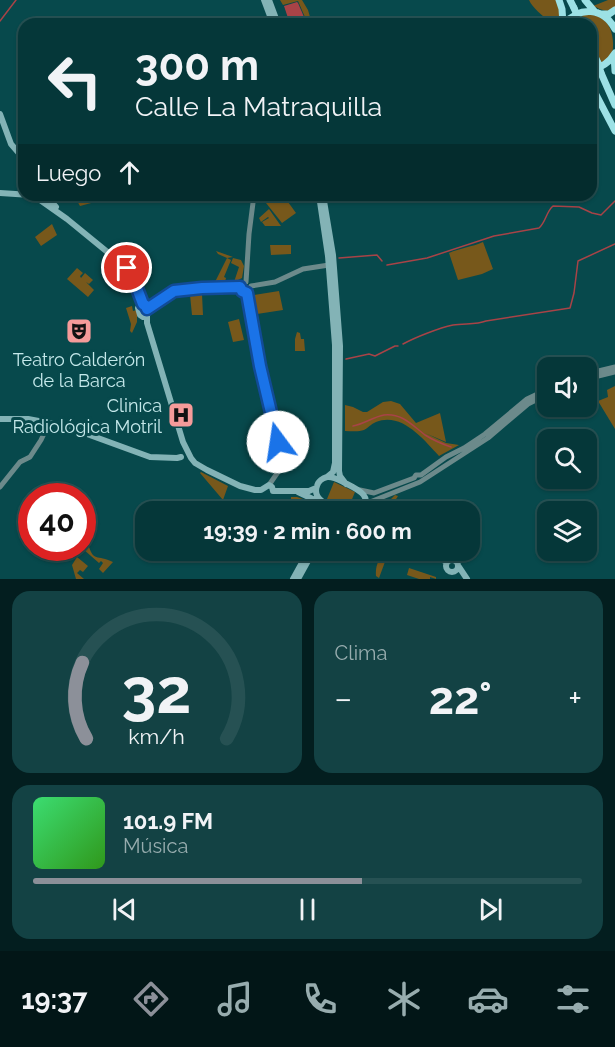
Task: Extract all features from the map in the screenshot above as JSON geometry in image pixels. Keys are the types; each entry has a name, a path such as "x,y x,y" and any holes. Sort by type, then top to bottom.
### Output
{"highway":[{"path":"560,0 563,18"},
{"path":"570,0 578,18"},
{"path":"585,0 608,19 615,29"},
{"path":"570,18 586,11 609,14 615,10"},
{"path":"597,68 608,62 614,54"},
{"path":"614,54 615,71"},
{"path":"597,61 615,105"},
{"path":"597,96 615,131"}],"main road":[{"path":"264,0 271,18"},
{"path":"269,0 276,18"},
{"path":"0,114 11,144 18,152"},
{"path":"0,193 18,194"},
{"path":"47,201 127,268 133,278 186,456"},
{"path":"0,419 28,419 71,427 150,457 186,456 241,491 268,489 309,491 316,488 320,481 333,472 335,463 336,367 329,265 320,201"},
{"path":"324,201 333,255 340,346 339,471 346,484"},
{"path":"327,477 333,477 360,490 365,501"},
{"path":"316,488 320,501"},
{"path":"294,491 317,501"},
{"path":"446,564 454,560 458,563 456,570"},
{"path":"293,579 303,561"},
{"path":"298,579 308,561"},
{"path":"442,561 446,564 448,571 456,570 467,579"}],"street":[{"path":"253,201 249,234 250,291 247,293 260,366 282,459 278,472 268,489"},
{"path":"143,308 176,291 189,292 207,288 240,287 242,284 275,282 303,269 329,265"},
{"path":"240,287 247,293"},
{"path":"597,371 615,367"},
{"path":"597,376 615,372"},
{"path":"360,490 374,493 418,479 446,457 485,434 527,399 537,394"},
{"path":"377,501 488,438 528,404 537,400"},
{"path":"0,487 20,462 30,457 49,423"}],"shaded area":[{"path":"280,0 302,0 310,18 305,18 298,1 283,5"},
{"path":"529,0 556,0 561,13 558,18 545,18"},
{"path":"608,0 615,0 615,8 612,10 601,10 593,6"},
{"path":"297,2 304,18 288,18 284,6"},
{"path":"581,15 600,17 610,28 613,38 612,54 602,64 597,53 597,18 582,18"},
{"path":"77,201 95,201 95,202 80,206"},
{"path":"287,201 296,213 282,223 266,203"},
{"path":"269,209 281,226 265,226 262,222 268,217 261,222 259,218"},
{"path":"52,224 57,235 41,246 35,237"},
{"path":"483,242 493,269 458,280 449,253"},
{"path":"270,245 291,245 291,254 271,255"},
{"path":"216,251 233,257 227,258"},
{"path":"227,258 231,260 224,277 225,282 215,283 215,282"},
{"path":"233,258 241,260 244,266 242,278 234,282 239,267 231,263"},
{"path":"77,268 83,273 81,278 85,273 93,280 89,284 86,282 94,290 88,297 67,279"},
{"path":"279,291 283,310 257,314 254,295"},
{"path":"202,294 203,315 192,315 190,295"},
{"path":"132,306 133,311 137,310 137,322 132,333 126,308"},
{"path":"239,319 244,340 233,342 228,322"},
{"path":"297,332 300,333 301,339 304,339 305,351 295,351"},
{"path":"615,386 615,429 598,401 608,397 607,390"},
{"path":"391,401 400,404 416,423 440,413 446,442 425,433 446,443 459,445 439,456 411,429 395,421 376,422 362,431 345,431 345,405 367,412 383,402"},
{"path":"200,473 228,486 223,500"},
{"path":"334,482 355,492 351,501 327,499"},
{"path":"395,495 398,496 394,501 382,501 390,500"},
{"path":"291,497 303,499 302,501 291,501"},
{"path":"96,557 113,562 103,573 99,569 103,563 101,561 99,563"},
{"path":"74,561 82,561 88,566 83,572 80,570 77,573 84,579 76,579 72,565"},
{"path":"379,561 385,561 379,578 376,576"},
{"path":"409,568 436,577 436,579 430,577 430,579 419,579 407,575"}],"waterway":[{"path":"0,21 16,0"},
{"path":"387,265 427,258 494,236 539,228 553,206 579,207 601,215 615,201"},
{"path":"403,344 453,325 570,308 578,261 615,244"},
{"path":"339,258 377,255 382,261"},
{"path":"346,359 369,354 375,356 398,346"},
{"path":"353,426 384,415 396,416 428,437 451,447"}],"place":[{"name":"Teatro Calderón de la Barca","path":"79,331"},
{"name":"Clinica Radiológica Motril","path":"181,415"}],"route":[{"path":"127,268 140,299 147,309 171,292 182,290 240,287 243,292 247,293 260,366 278,442"}]}
